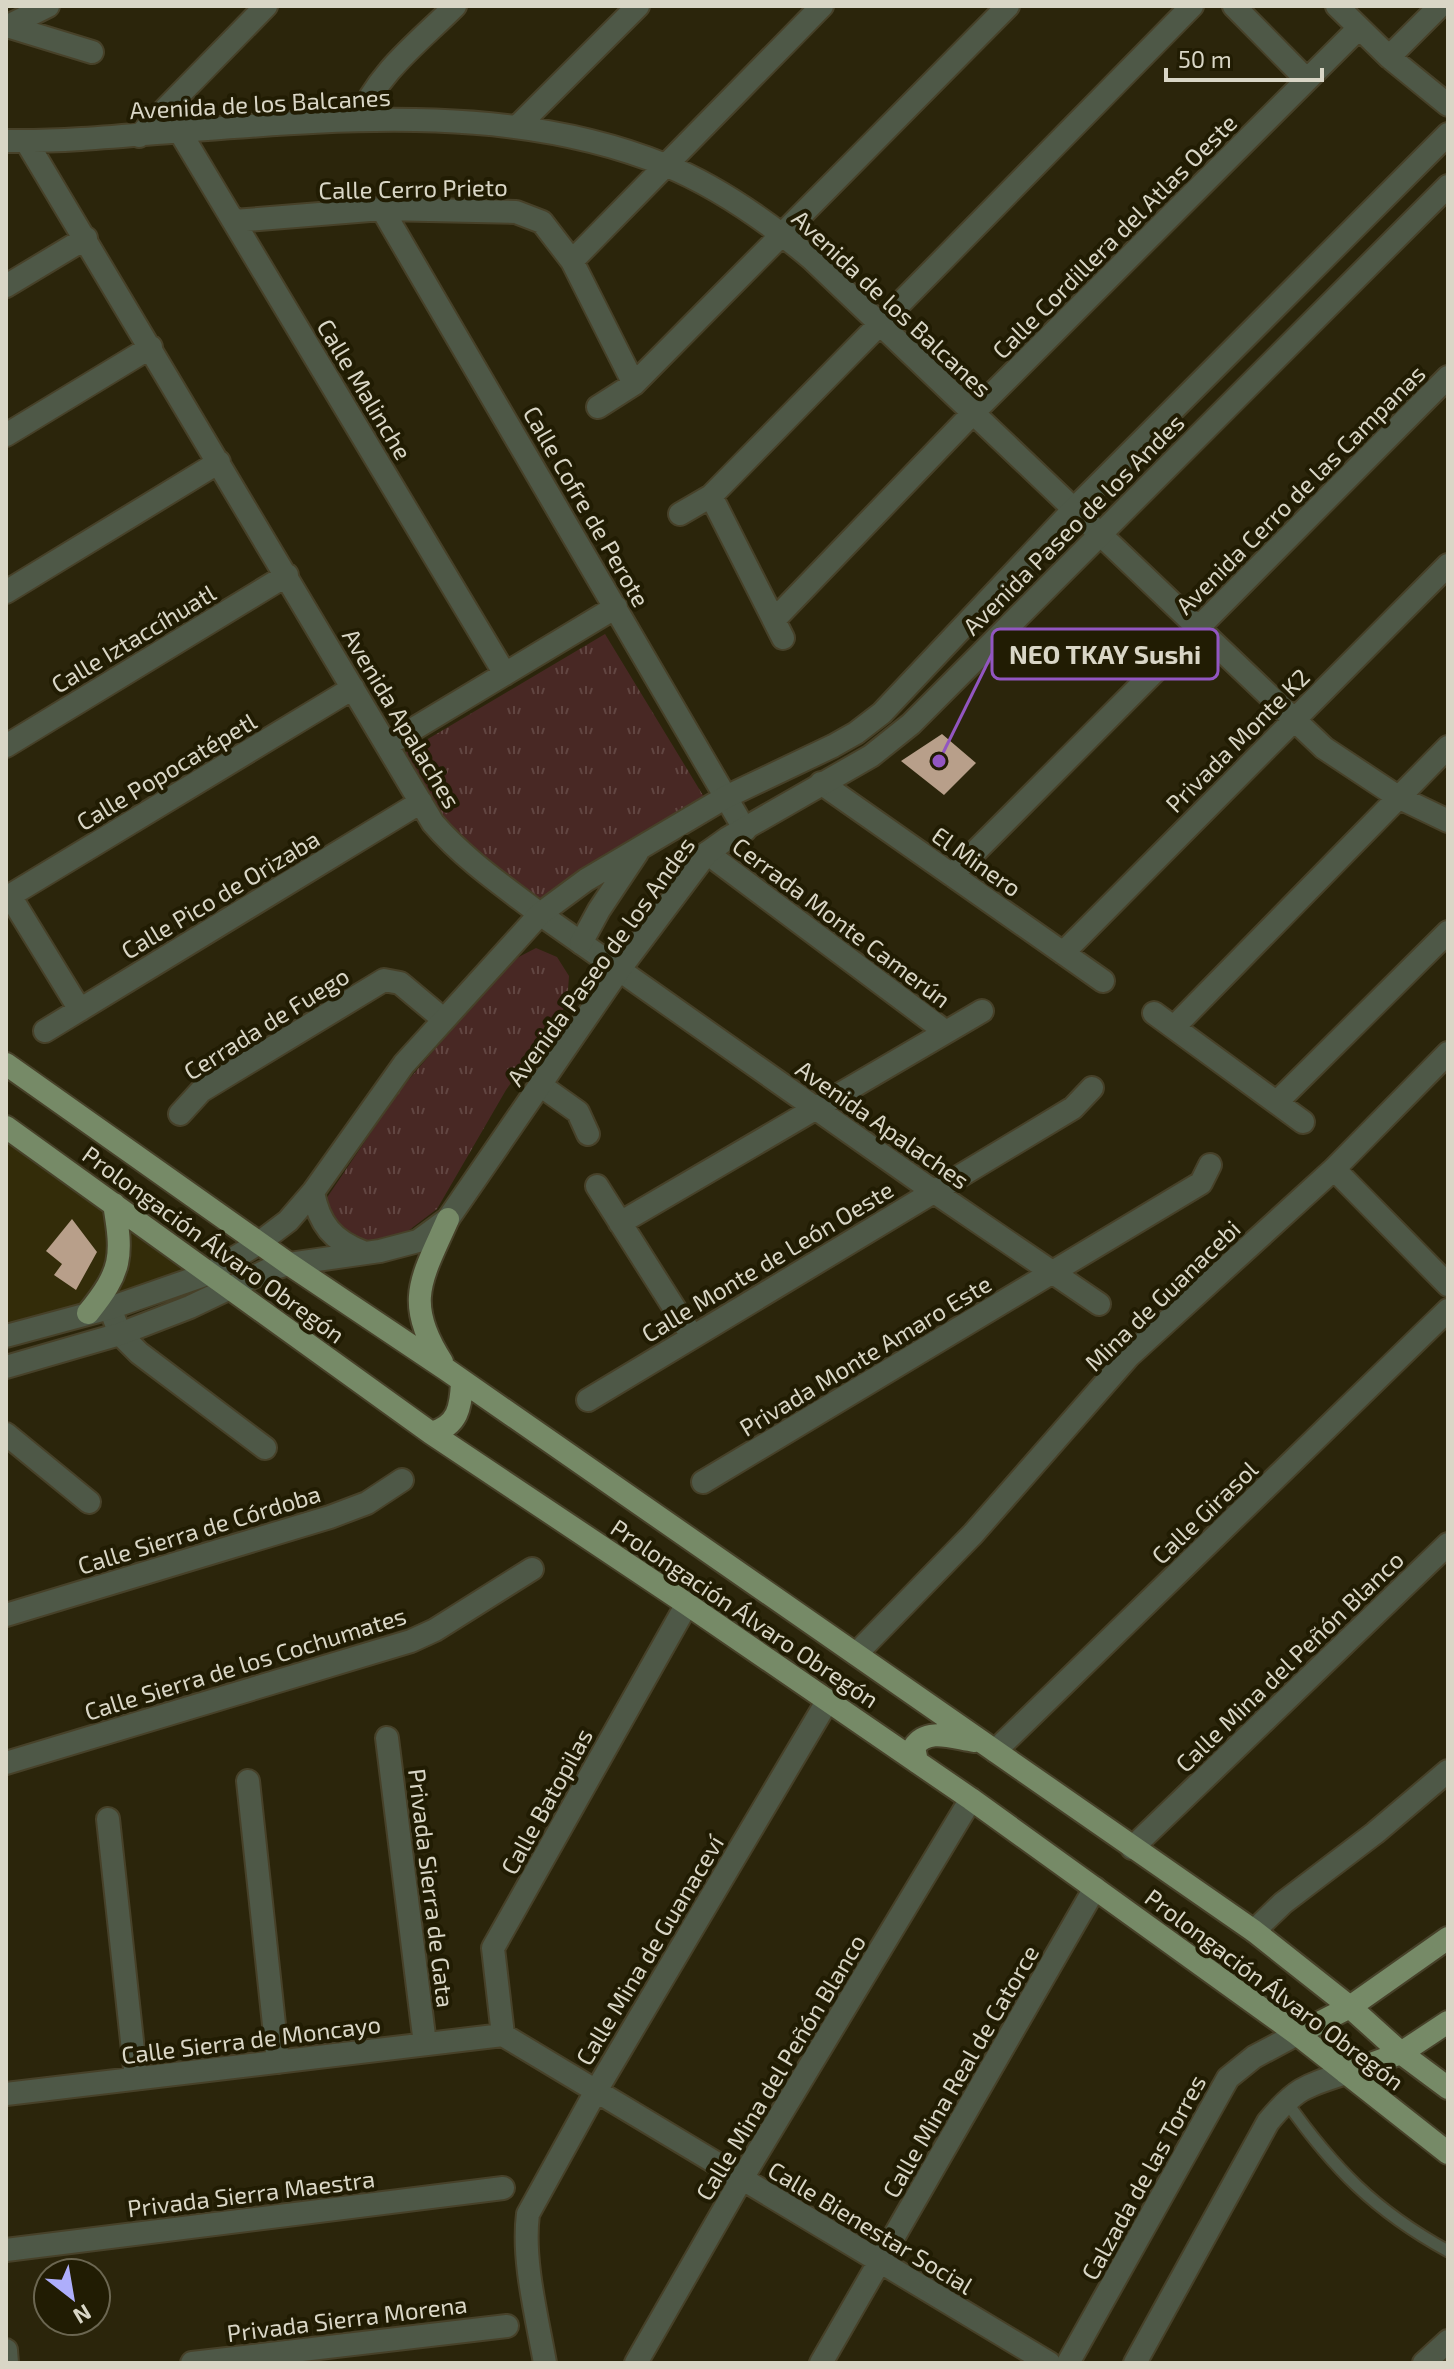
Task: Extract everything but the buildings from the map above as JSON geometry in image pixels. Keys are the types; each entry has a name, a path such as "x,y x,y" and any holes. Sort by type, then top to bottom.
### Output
{"main road":[{"name":"Prolongación Álvaro Obregón","path":"6,1064 289,1264 1254,1931 1448,2088"},
{"name":"Prolongación Álvaro Obregón","path":"6,1127 431,1433 971,1799 1297,2034 1448,2153"},
{"path":"88,1313 108,1287 115,1271 120,1238 114,1204"},
{"path":"431,1433 447,1427 459,1412 454,1376 427,1338 418,1303 423,1275 448,1219"},
{"path":"917,1762 914,1747 919,1738 929,1734 988,1746"},
{"name":"Calzada de las Torres","path":"1297,2034 1350,2007 1448,1938"},
{"path":"1346,2073 1401,2053 1448,2022"}],"street":[{"path":"6,27 48,6"},
{"path":"139,136 266,6"},
{"path":"359,120 366,101 384,77 455,6"},
{"path":"518,126 638,6"},
{"path":"572,261 822,6"},
{"path":"598,407 634,384 1008,6"},
{"path":"680,514 711,496 1192,6"},
{"path":"1234,6 1307,80"},
{"path":"1337,6 1389,57 1448,105"},
{"path":"1389,57 1440,6"},
{"path":"6,27 92,52"},
{"name":"Calle Cordillera del Atlas Oeste","path":"711,496 779,629 973,413 1359,28"},
{"name":"Avenida de los Balcanes","path":"16,141 139,136 359,120 439,121 518,126 612,148 665,165 726,196 782,235 880,322 1197,628 1335,756 1398,797 1448,821"},
{"name":"Calle Malinche","path":"180,132 505,674"},
{"name":"Avenida Paseo de los Andes","path":"6,1336 110,1308 210,1273 288,1221 313,1192 404,1064 540,914 586,880 726,797 833,746 874,720 1074,509 1448,134"},
{"name":"Avenida Apalaches","path":"16,141 86,238 433,823 463,855 540,914 1099,1304"},
{"name":"Avenida Paseo de los Andes","path":"6,1367 120,1334 190,1307 268,1270 289,1264 380,1251 418,1241 448,1219 619,970 707,853 871,756 911,724 1448,186"},
{"name":"Calle Cerro Prieto","path":"234,221 382,209 516,212 532,216 550,231 572,261 634,384"},
{"name":"Calle Cofre de Perote","path":"382,209 745,830"},
{"path":"6,286 86,238"},
{"path":"6,435 151,347"},
{"name":"Avenida Cerro de las Campanas","path":"952,875 1448,377"},
{"path":"6,592 219,462"},
{"name":"Privada Monte K2","path":"1063,953 1448,565"},
{"name":"Calle Iztaccíhuatl","path":"6,746 287,575"},
{"path":"387,745 616,607"},
{"name":"Calle Popocatépetl","path":"8,897 353,688"},
{"path":"1174,1027 1448,747"},
{"name":"El Minero","path":"821,783 1103,981"},
{"name":"Calle Pico de Orizaba","path":"45,1031 421,802"},
{"path":"581,943 640,848"},
{"name":"Cerrada Monte Camerún","path":"707,853 946,1032"},
{"path":"8,897 80,1010"},
{"path":"1277,1102 1448,932"},
{"name":"Cerrada de Fuego","path":"180,1114 201,1091 384,980 400,983 443,1019"},
{"path":"620,1223 982,1011"},
{"path":"1154,1013 1303,1122"},
{"name":"Mina de Guanacebi","path":"856,1654 973,1534 1129,1356 1334,1169 1448,1053"},
{"path":"540,1085 578,1112 588,1134"},
{"name":"Calle Monte de León Oeste","path":"588,1400 1073,1108 1092,1088"},
{"name":"Privada Monte Amaro Este","path":"703,1482 1201,1183 1210,1165"},
{"path":"1334,1169 1448,1285"},
{"path":"597,1186 692,1336"},
{"path":"313,1192 322,1223 346,1246 363,1252"},
{"path":"110,1308 120,1334 139,1353 265,1448"},
{"name":"Calle Girasol","path":"988,1746 1448,1310"},
{"path":"6,1434 89,1502"},
{"name":"Calle Sierra de Córdoba","path":"6,1615 330,1517 367,1503 402,1480"},
{"name":"Calle Mina del Peñón Blanco","path":"1132,1848 1448,1544"},
{"name":"Calle Sierra de los Cochumates","path":"6,1763 411,1641 435,1630 532,1569"},
{"name":"Calle Batopilas","path":"503,2035 493,1948 687,1604"},
{"name":"Calle Mina de Guanaceví","path":"545,2363 525,2232 528,2214 596,2091 828,1700"},
{"name":"Privada Sierra de Gata","path":"387,1738 425,2044"},
{"path":"1254,1931 1283,1903 1375,1833 1448,1771"},
{"path":"248,1781 278,2062"},
{"name":"Calle Mina del Peñón Blanco","path":"636,2363 741,2180 971,1799"},
{"path":"108,1819 136,2078"},
{"name":"Calle Mina Real de Catorce","path":"821,2363 1095,1888"},
{"name":"Calzada de las Torres","path":"1068,2363 1228,2078 1254,2057 1297,2034"},
{"name":"Calle Sierra de Moncayo","path":"6,2094 503,2035"},
{"name":"Calle Bienestar Social","path":"503,2035 1049,2363"},
{"path":"1135,2363 1268,2122 1304,2086 1346,2073"},
{"name":"Privada Sierra Maestra","path":"6,2250 503,2188"},
{"name":"Privada Sierra Morena","path":"192,2363 507,2326"},
{"path":"1424,2363 1448,2341"},
{"path":"6,2350 7,2363"}],"lane":[{"path":"1286,2101 1319,2148 1343,2174 1387,2213 1448,2251"}],"shaded area":[{"path":"6,1130 210,1273 6,1334"}],"green space":[{"path":"605,634 704,797 536,903 454,838 401,755"},
{"path":"536,948 557,957 569,976 567,1004 506,1090 437,1209 400,1237 358,1245 330,1218 326,1199 399,1091 509,962"}],"place":[{"name":"NEO TKAY Sushi","path":"939,761"}]}
